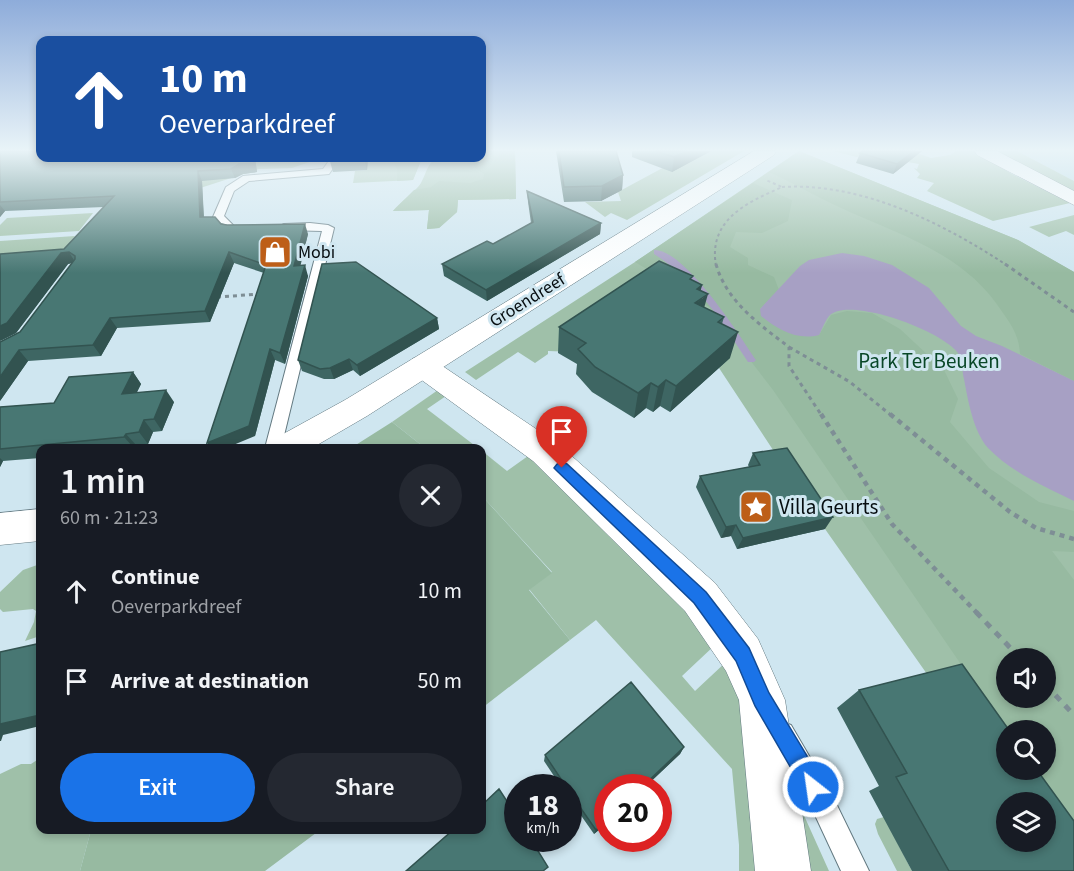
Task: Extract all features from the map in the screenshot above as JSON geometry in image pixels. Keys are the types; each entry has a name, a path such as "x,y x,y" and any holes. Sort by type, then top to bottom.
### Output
{"street":[{"name":"Groendreef","path":"293,444 701,192"},
{"path":"1060,192 1074,199"},
{"path":"422,366 545,452 700,597 742,655 762,700 783,871"},
{"path":"0,529 36,525"}],"lane":[{"path":"229,192 218,217 231,230 254,229"},
{"path":"274,444 328,228 276,227"},
{"path":"762,700 823,804 855,871"}],"path":[{"path":"770,192 758,196 719,231 715,255 717,273 729,293 755,321 789,347 850,382 1010,512 1036,528 1074,539"},
{"path":"834,192 910,212 975,244 1074,312"},
{"path":"207,298 312,291"},
{"path":"789,347 789,366 892,524 1010,648"},
{"path":"1056,696 1074,715"}],"green space":[{"path":"412,192 516,192 516,199 458,200 457,212 439,228 427,229 429,210 393,211"},
{"path":"413,192 516,192 516,199 458,200 457,212 439,228 427,229 429,210 393,211"},
{"path":"618,192 675,192 627,220 611,213 605,217 585,202 621,201"},
{"name":"Park Ter Beuken","path":"739,192 899,192 1018,240 1074,272 1074,871 1056,852 1056,792 1006,792 998,780 1056,780 1056,720 996,720 996,777 825,529 719,368 729,358 548,351 548,354 535,363 518,352 476,380 465,372"},
{"path":"740,192 773,192 792,200 788,221 762,233 736,232 730,247 748,258 748,265 774,277 779,290 760,309 819,335 831,315 847,311 872,313 900,329 944,370 958,399 950,422 989,468 1039,502 1074,511 1074,552 1052,551 1074,580 1074,837 1056,811 1056,792 1042,792 1034,780 1056,780 1056,720 996,720 996,725 958,660 773,390 709,307 635,262"},
{"path":"808,192 899,192 1018,240 1074,272 1074,381 1020,354 1015,332 1003,313 970,275 950,260 908,237"},
{"path":"928,192 1047,192 1070,203 993,221"},
{"path":"93,213 79,231 0,236 0,225 7,218"},
{"path":"1074,215 1074,235 1066,231 1049,237 1029,227"},
{"path":"75,236 59,257 0,261 0,241"},
{"path":"438,390 446,396 427,409 473,444 420,444 392,422"},
{"path":"392,422 420,444 357,444"},
{"path":"486,454 507,471 528,456 691,612 715,645 682,676 695,691 726,662 740,687 764,871 739,871 732,769 596,620 570,640 529,589 552,572 486,500"},
{"path":"486,500 552,573 529,590 570,640 486,705"},
{"path":"36,565 36,611 33,609 3,612 0,609 0,592 23,570"},
{"path":"36,611 36,637 25,641 34,622"},
{"path":"36,761 36,834 90,834 80,871 0,871 0,774 21,764 31,764"},
{"path":"802,811 829,871 809,871"},
{"path":"884,817 912,871 897,871 875,824 877,819"},
{"path":"90,834 315,834 265,871 80,871"}],"shaded area":[{"path":"842,253 864,256 892,265 929,288 961,326 976,336 1074,381 1074,501 1018,472 988,448 978,433 972,415 960,356 938,337 899,320 858,310 841,310 830,315 819,335 811,336 788,333 761,316 760,309 800,266 809,260"}],"building":[{"path":"0,192 199,192 200,217 215,217 221,224 305,224 294,266 305,265 280,353 270,349 249,426 207,443 266,265 229,252 205,311 110,318 93,345 19,350 0,377 0,342 20,332 75,256 69,252 61,253 7,323 0,326 0,254 64,249 114,196 0,202"},
{"path":"527,192 601,223 486,290 442,264 487,241 493,244 533,222"},
{"path":"659,261 693,276 690,279 702,285 697,289 708,294 695,303 724,317 718,322 738,332 676,386 666,380 658,387 651,383 638,393 595,367 578,349 586,343 559,327"},
{"path":"356,262 437,318 357,365 349,359 330,368 320,369 298,360 322,264"},
{"path":"133,372 122,394 166,390 154,419 144,420 139,432 126,434 124,437 0,449 0,407 54,403 69,377"},
{"path":"787,448 833,517 743,538 736,525 726,527 700,476 760,465 753,453"},
{"path":"36,644 36,716 0,724 0,652"},
{"path":"962,664 1002,720 996,720 996,780 1044,780 1053,792 996,792 996,852 1056,852 1056,796 1074,821 1074,871 949,871 896,777 907,773 859,690"},
{"path":"631,682 684,747 656,774 594,774 594,827 582,810 582,774 558,774 545,755"},
{"path":"499,789 504,797 504,852 539,852 548,867 543,871 406,871 448,834 486,834 486,801"}],"waterway":[{"path":"657,252 673,262 699,287 721,314 751,360"}],"place":[{"name":"Mobi","path":"275,252"},
{"name":"Villa Geurts","path":"756,507"}],"route":[{"path":"562,468 700,597 742,655 762,700 813,787"}]}
